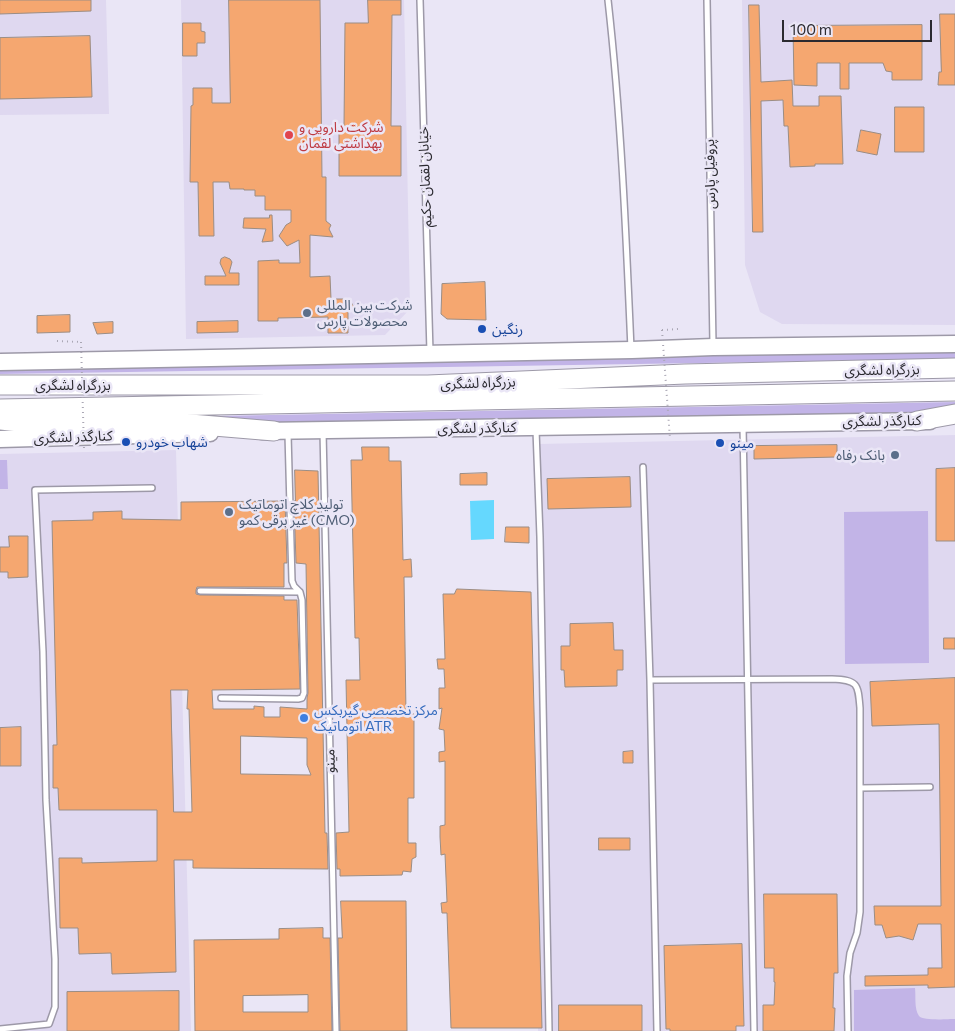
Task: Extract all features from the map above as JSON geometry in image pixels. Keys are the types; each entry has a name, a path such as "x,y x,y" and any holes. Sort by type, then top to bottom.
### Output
{"highway":[{"name":"بزرگراه لشگری","path":"0,385 428,385 685,374 955,368"},
{"name":"بزرگراه لشگری","path":"0,409 955,391"},
{"path":"917,421 955,414"},
{"path":"0,420 29,422 178,423 281,431"}],"main road":[{"path":"0,362 955,344"},
{"name":"کنارگذر لشگری","path":"0,439 281,431 955,421"}],"lane":[{"name":"خیابان لقمان حکیم","path":"420,0 430,354"},
{"path":"608,0 624,189 632,350"},
{"name":"پروفیل پارس","path":"707,0 713,348"},
{"path":"743,423 754,1031"},
{"path":"536,427 540,536 549,1031"},
{"path":"222,698 298,699 302,698 304,693 302,600 300,592 292,581 281,431"},
{"name":"مینو","path":"323,431 336,1031"},
{"path":"643,468 650,680 657,1031"},
{"path":"0,1029 49,1024 54,1007 55,959 46,800 43,652 35,490 152,488"},
{"path":"200,591 300,592"},
{"path":"650,680 845,679 857,686 860,708 860,912 847,976 848,1031"},
{"path":"860,788 930,787"}],"path":[{"path":"670,438 662,330 679,329"},
{"path":"57,341 81,342 84,449"}],"shaded area":[{"path":"0,0 106,0 109,114 0,115"},
{"path":"181,0 404,0 410,309 385,335 186,339"},
{"path":"742,0 955,0 955,325 782,324 760,312 745,265"},
{"path":"955,348 955,359 0,374 0,365"},
{"path":"955,402 955,410 910,413 254,424 218,416"},
{"path":"955,435 955,1031 538,1031 539,444"},
{"name":"شهاب خودرو","path":"176,450 191,1031 0,1031 0,454"},
{"path":"0,460 7,460 8,489 0,489"},
{"path":"928,511 929,663 845,664 844,512"},
{"path":"915,988 917,1013 919,1016 930,1019 955,1019 955,1031 854,1031 854,990"}],"water":[{"path":"494,500 494,539 471,540 470,501"}],"building":[{"path":"0,0 91,0 91,11 0,14"},
{"path":"229,0 320,0 322,177 326,177 326,221 331,225 329,229 333,237 310,235 310,277 330,276 331,299 349,299 356,310 348,310 348,333 328,333 328,317 278,318 278,321 258,321 258,261 279,260 279,263 300,263 299,240 287,246 279,236 286,225 291,222 291,210 265,210 265,196 255,196 255,190 230,189 229,182 213,182 214,236 199,236 198,182 190,182 193,88 212,88 212,103 230,103"},
{"path":"368,0 401,0 401,15 392,15 391,126 401,126 401,176 339,176 339,126 344,126 345,23 368,23"},
{"path":"749,5 759,5 761,82 792,80 793,106 819,106 819,96 841,96 843,164 815,164 815,166 790,167 788,126 784,126 783,100 761,101 763,232 753,232"},
{"path":"940,14 955,14 955,85 938,85 939,72 941,72"},
{"path":"183,23 201,23 201,31 205,32 205,43 197,43 197,56 183,56"},
{"path":"922,25 922,80 892,80 892,72 886,71 883,63 849,63 849,89 840,89 840,63 817,63 817,86 794,85 793,26"},
{"path":"90,36 92,97 0,99 0,38"},
{"path":"895,107 924,107 924,152 895,152"},
{"path":"861,130 881,134 877,155 857,151"},
{"path":"272,215 273,241 262,242 266,229 243,228 244,218 269,218"},
{"path":"225,257 232,262 229,273 239,273 239,285 205,285 205,276 226,276 220,263 221,259"},
{"path":"485,282 486,320 447,319 441,314 442,284"},
{"path":"70,315 70,332 37,333 37,316"},
{"path":"238,321 238,332 197,333 197,322"},
{"path":"113,322 113,333 97,334 93,323"},
{"path":"837,445 837,457 754,459 754,446"},
{"path":"362,447 389,447 389,461 401,461 403,560 411,559 412,577 404,577 406,714 414,714 414,798 408,798 408,843 416,843 416,857 412,859 411,872 403,871 402,875 340,876 340,869 337,869 336,833 349,832 346,680 360,680 359,638 355,638 351,460 362,460"},
{"path":"955,468 955,541 936,541 936,469"},
{"path":"295,470 318,471 325,833 327,833 328,869 193,868 193,860 174,860 176,972 112,974 111,953 79,954 78,928 60,928 59,858 82,858 82,863 157,861 157,810 59,810 58,788 53,788 53,745 57,745 52,521 93,520 93,512 122,511 122,519 181,520 181,502 285,501 287,563 284,563 284,587 197,587 196,590 196,594 200,595 284,596 284,600 297,600 300,689 212,690 213,709 254,709 254,706 264,707 264,717 280,717 280,707 307,709 306,564 296,563","holes":["171,690 188,690 187,709 189,709 192,812 174,812","241,736 307,738 307,765 311,775 241,774"]},
{"path":"487,473 487,485 460,485 460,474"},
{"path":"630,477 631,507 548,509 547,479"},
{"path":"506,527 529,527 529,543 505,542"},
{"path":"9,536 28,536 28,577 8,578 8,572 0,572 0,547 9,547"},
{"path":"457,589 531,592 542,1028 451,1028 447,913 442,913 441,903 447,902 445,854 441,855 440,837 440,826 445,825 445,761 439,762 439,752 445,751 444,730 439,729 442,708 439,709 439,688 445,688 444,669 438,669 437,659 445,659 443,594 454,594"},
{"path":"613,623 614,650 623,650 623,670 617,670 617,686 565,687 564,670 561,670 561,646 570,646 570,624"},
{"path":"944,638 955,638 955,649 944,649"},
{"path":"955,678 955,987 928,988 928,985 865,986 865,976 928,975 928,968 942,968 941,924 918,924 913,940 899,936 886,938 882,925 875,925 874,906 941,906 939,724 872,726 870,682"},
{"path":"21,727 21,766 0,766 0,728"},
{"path":"633,751 633,763 623,763 623,752"},
{"path":"599,838 630,838 630,850 599,850"},
{"path":"764,894 837,894 838,973 834,973 834,1031 763,1031 763,1005 774,1005 775,982 774,968 765,968"},
{"path":"341,901 406,901 407,1031 340,1031 338,938 342,938"},
{"path":"323,928 323,938 330,938 332,1031 195,1031 194,940 279,939 279,929","holes":["308,995 308,1012 243,1012 243,996"]},
{"path":"742,944 744,1026 736,1026 736,1031 670,1031 670,1029 666,1029 664,946"},
{"path":"179,991 179,1031 67,1031 67,992"},
{"path":"559,1005 642,1005 642,1031 559,1031"}],"place":[{"name":"شرکت دارویی و بهداشتی لقمان","path":"289,135"},
{"name":"شرکت بین المللی محصولات پارس","path":"307,313"},
{"name":"رنگین","path":"482,329"},
{"name":"شهاب خودرو","path":"126,442"},
{"name":"مینو","path":"720,443"},
{"name":"بانک رفاه","path":"895,455"},
{"name":"تولید کلاچ اتوماتیک غیر برقی کمو (CMO)","path":"229,512"},
{"name":"مرکز تخصصی گیربکس اتوماتیک ATR","path":"304,718"}]}
